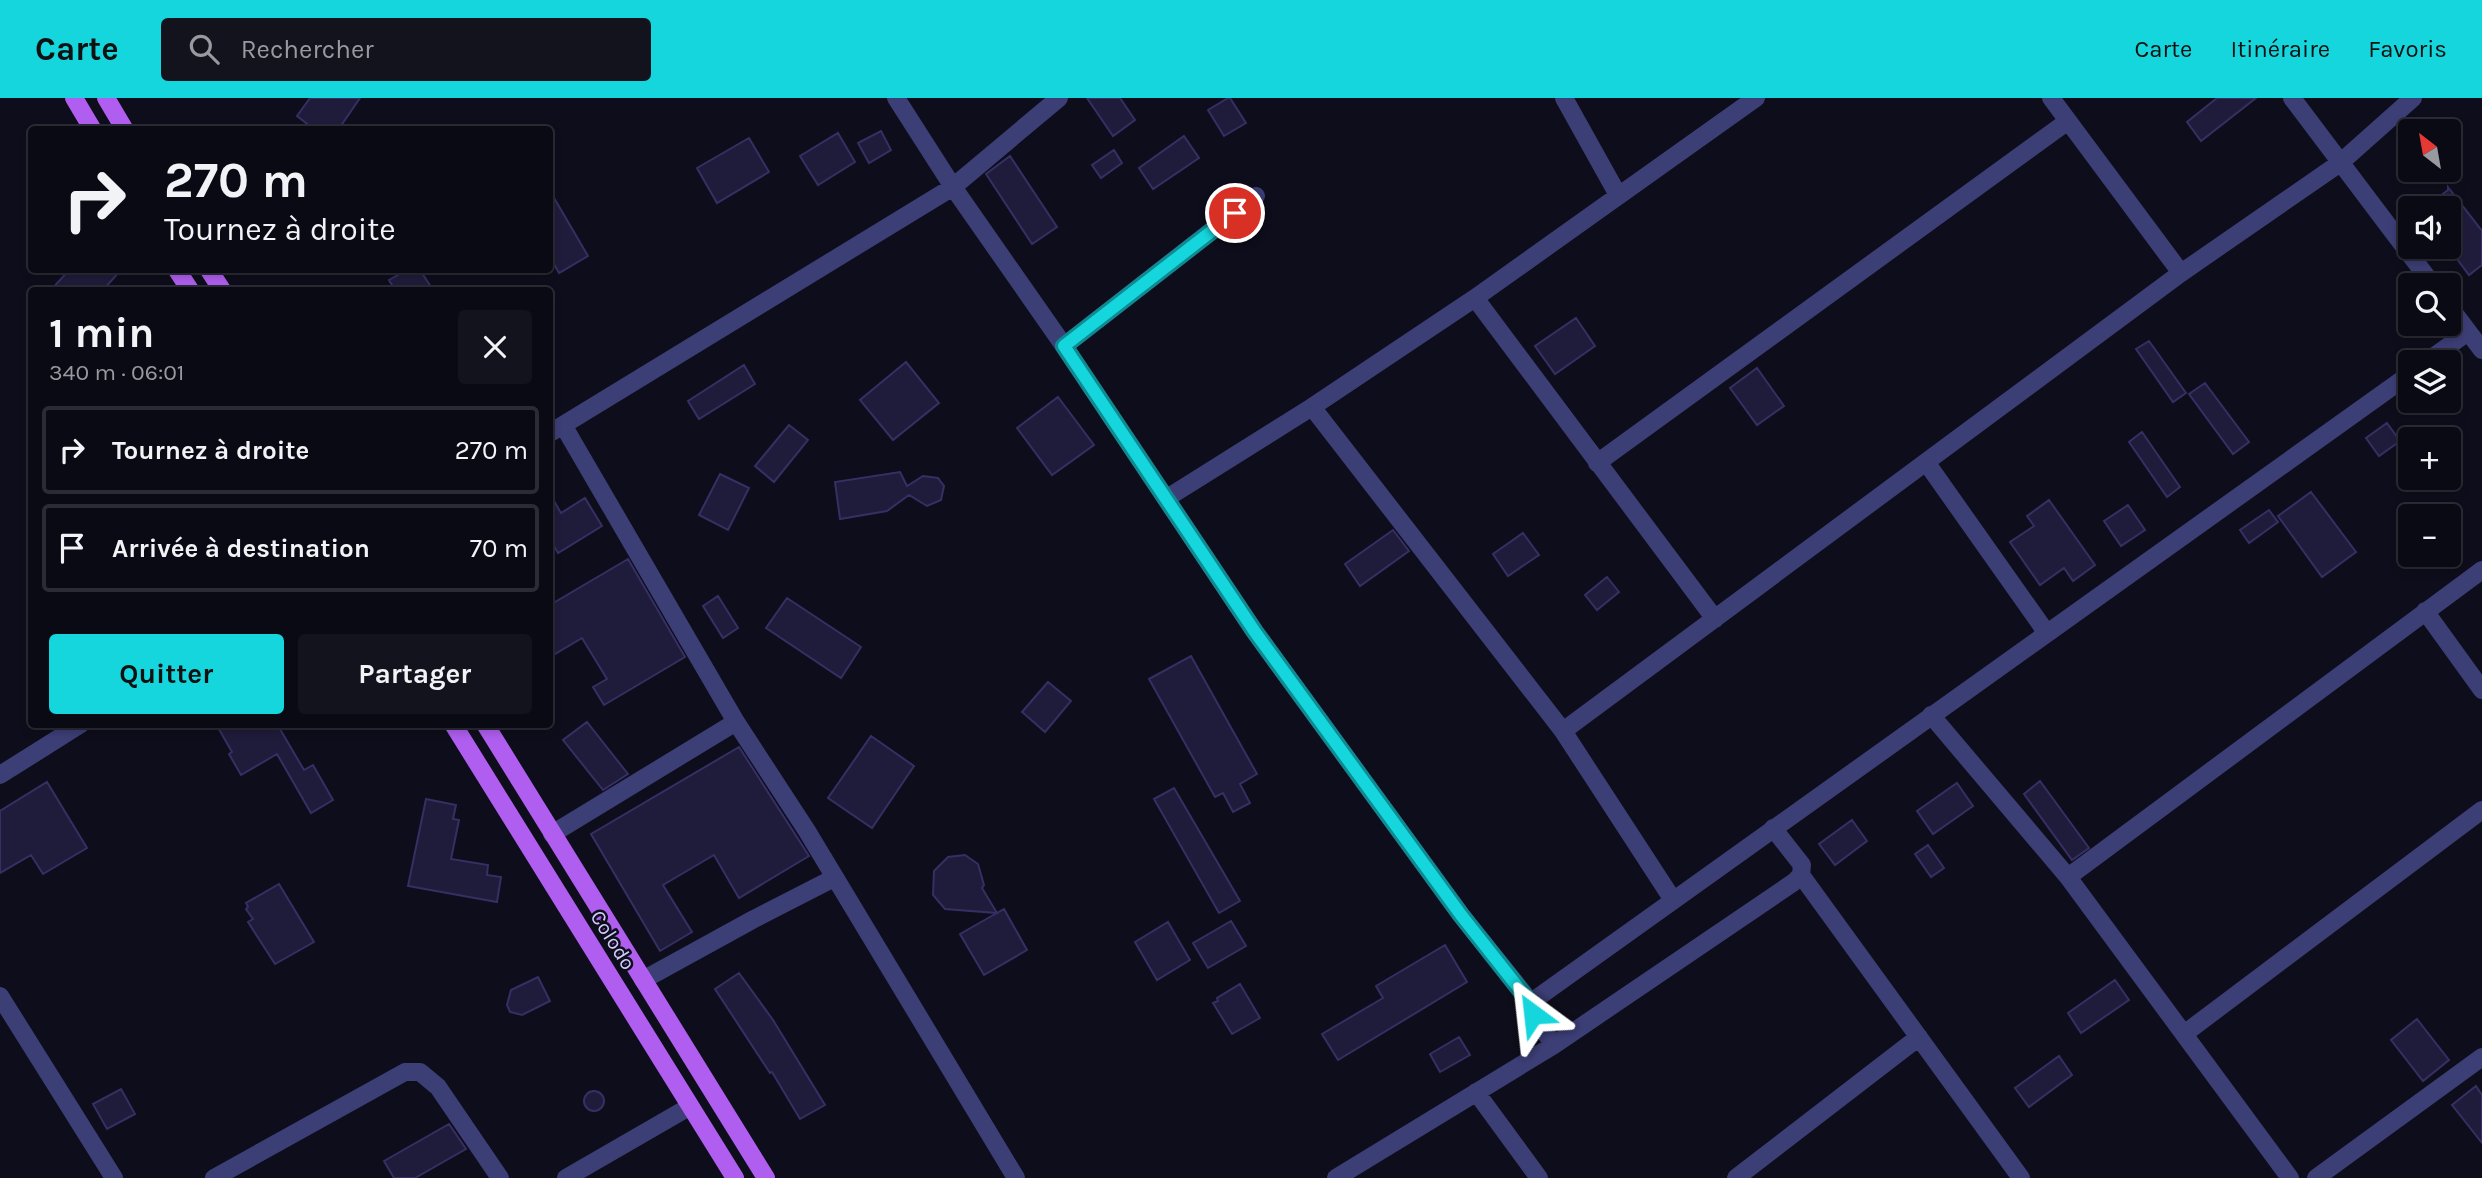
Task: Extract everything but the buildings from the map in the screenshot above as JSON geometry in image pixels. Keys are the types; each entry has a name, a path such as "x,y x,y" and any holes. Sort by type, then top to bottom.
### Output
{"main road":[{"path":"74,98 91,126"},
{"path":"106,98 123,126"},
{"name":"Colodo","path":"455,728 735,1178"},
{"name":"Colodo","path":"487,728 765,1178"}],"street":[{"path":"896,98 953,187 1064,346 1255,632 1461,915 1532,1005 1533,1014 1554,1045"},
{"path":"1016,1178 807,831 736,722 556,429 953,187 1059,98"},
{"path":"1564,98 1618,195"},
{"path":"1167,498 1312,407 1475,298 1756,98"},
{"path":"2051,98 2181,273"},
{"path":"2292,98 2424,273"},
{"path":"1563,732 2181,273 2340,163 2413,98"},
{"path":"1597,463 2068,121"},
{"path":"1064,346 1256,196"},
{"path":"1475,298 1715,619"},
{"path":"2461,323 2482,350"},
{"path":"2443,350 2468,332"},
{"path":"1532,1005 1537,998 1672,900 2398,383"},
{"path":"1312,407 1563,732 1672,900"},
{"path":"1926,462 2046,632"},
{"path":"2068,877 2482,570"},
{"path":"2425,611 2482,690"},
{"path":"1930,715 2068,877 2290,1178"},
{"path":"552,834 736,722"},
{"path":"0,775 75,728"},
{"path":"2184,1034 2482,810"},
{"path":"1336,1178 1554,1045 1794,883 1801,875 1802,865 1773,828"},
{"path":"1801,875 2021,1178"},
{"path":"643,980 834,878"},
{"path":"0,996 114,1178"},
{"path":"1735,1178 1919,1037"},
{"path":"2316,1178 2482,1056"},
{"path":"214,1178 405,1072 420,1072 438,1087 500,1178"},
{"path":"1476,1092 1539,1178"},
{"path":"566,1178 689,1107"}],"route":[{"path":"1235,213 1064,346 1255,632 1461,915 1532,1005 1533,1014"}]}
